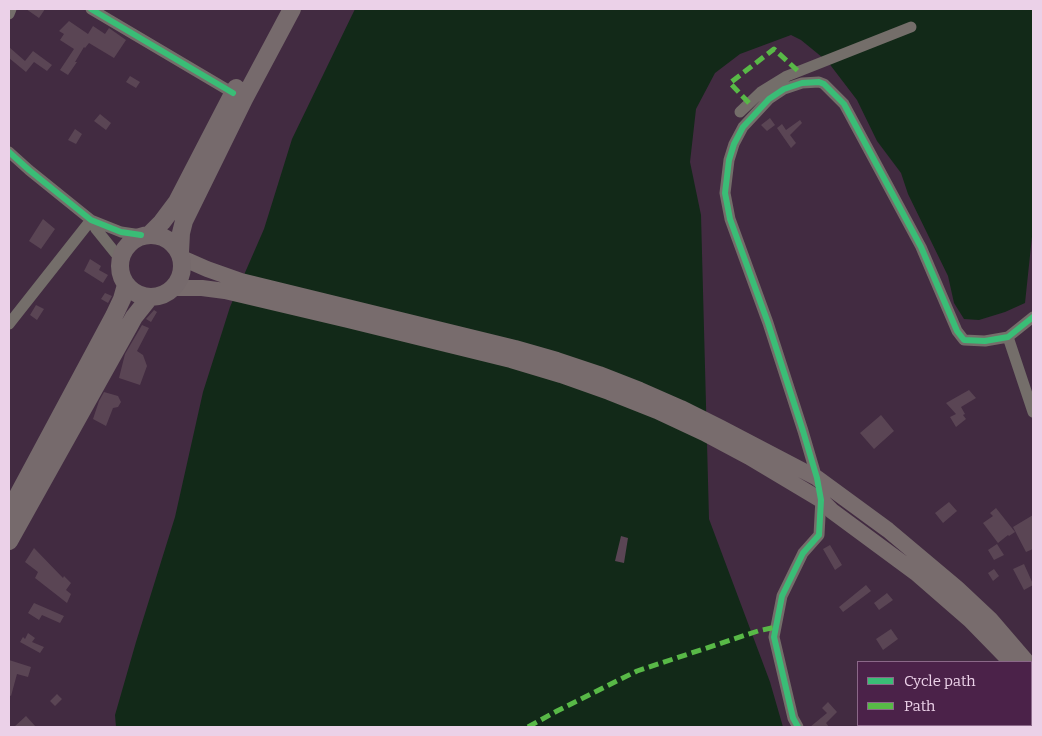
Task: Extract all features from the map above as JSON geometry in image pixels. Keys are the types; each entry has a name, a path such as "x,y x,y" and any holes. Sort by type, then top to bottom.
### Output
{"highway":[{"path":"279,9 177,202 162,222 130,243 126,248 121,260 121,273 126,285 137,294 150,297 163,295 178,283 182,271 181,233 184,221 244,99 292,9"},
{"path":"146,234 166,238 172,242 181,255"},
{"path":"9,512 114,316 126,285"},
{"path":"9,541 134,317 150,297"}],"main road":[{"path":"181,255 213,271 241,281 557,360 599,374 681,408 817,478 888,530 957,588 990,619 1026,661"},
{"path":"174,288 202,288 225,291 511,360 561,375 657,411 704,433 821,500 832,511 916,573 970,620 1010,661"}],"street":[{"path":"9,14 12,9"},
{"path":"91,9 233,93"},
{"path":"740,112 761,92 787,76 911,27"},
{"path":"818,64 819,82"},
{"path":"798,727 793,718 774,637 782,596 803,554 819,536 821,500 817,478 803,431 730,219 725,193 729,160 734,144 743,127 769,99 784,89 802,82 819,82 824,84 844,104 921,247 957,330 964,340 996,340 1008,337 1033,316"},
{"path":"9,152 91,220 121,232 146,234"},
{"path":"91,220 121,260"},
{"path":"9,324 91,220"},
{"path":"1008,337 1033,412"}],"shaded area":[{"path":"355,9 1033,9 1033,227 1025,303 1005,312 979,320 964,319 954,303 948,276 908,194 901,173 877,141 857,100 828,62 801,40 791,35 740,54 715,73 696,109 690,162 701,215 709,519 770,682 783,727 116,727 115,715 175,517 203,392 230,307 264,229 292,139"}],"building":[{"path":"26,9 45,9 39,18"},
{"path":"69,21 88,34 93,26 105,34 109,28 126,40 114,58 89,43 84,47 68,75 60,70 74,49 60,40 64,34 59,31"},
{"path":"9,47 25,61 33,51 52,65 47,71 34,62 26,72 9,58"},
{"path":"130,76 140,82 136,88 126,82"},
{"path":"100,114 111,123 106,130 94,121"},
{"path":"770,118 775,125 767,131 761,125"},
{"path":"800,120 802,123 790,135 796,143 791,148 777,128 782,124 786,130"},
{"path":"75,129 82,134 76,144 68,140"},
{"path":"43,219 55,229 41,249 29,241"},
{"path":"90,259 101,266 99,270 108,275 103,283 84,271"},
{"path":"105,293 112,296 108,303 101,299"},
{"path":"36,305 44,309 37,320 30,315"},
{"path":"154,310 157,312 151,322 146,319"},
{"path":"142,325 149,328 137,351 143,355 147,366 140,385 119,378 125,354"},
{"path":"969,390 976,398 961,407 966,419 956,427 950,417 956,414 946,403"},
{"path":"104,392 118,396 121,402 118,407 113,408 106,426 93,419"},
{"path":"881,415 894,431 874,449 860,433"},
{"path":"949,502 957,511 943,523 935,513"},
{"path":"996,508 1015,532 998,543 983,523 993,516 990,513"},
{"path":"1033,515 1033,549 1026,552 1013,527"},
{"path":"621,536 628,538 624,563 615,561"},
{"path":"997,544 1004,555 994,560 988,550"},
{"path":"830,545 842,565 835,570 823,549"},
{"path":"34,548 63,578 64,576 71,583 66,590 71,594 67,603 35,578 38,572 25,562"},
{"path":"1024,564 1033,585 1024,590 1013,569"},
{"path":"994,569 999,576 993,581 988,573"},
{"path":"866,585 871,591 843,612 839,607"},
{"path":"887,593 893,600 879,610 874,603"},
{"path":"34,603 64,616 60,623 42,615 39,620 28,613"},
{"path":"891,629 898,639 883,650 876,639"},
{"path":"28,633 35,638 32,642 44,647 40,653 20,642 23,637 25,639"},
{"path":"9,660 31,667 28,677 17,674 11,696 9,695"},
{"path":"57,694 62,699 55,706 50,701"},
{"path":"828,702 837,712 826,723 829,727 810,727 827,713 822,708"},
{"path":"26,716 36,727 14,727"}],"marked path":[{"path":"749,103 730,83 774,49 798,71"},
{"path":"528,727 637,671 758,631 776,627"}],"cycle path":[{"path":"91,9 233,93"},
{"path":"798,727 793,718 774,637 782,596 803,553 819,535 821,500 817,478 803,431 768,323 730,219 725,193 729,160 734,144 743,127 769,99 784,89 802,83 819,82 824,84 844,104 921,247 957,331 964,340 985,341 1008,337 1033,317"},
{"path":"9,152 91,220 121,232 141,235"}]}
